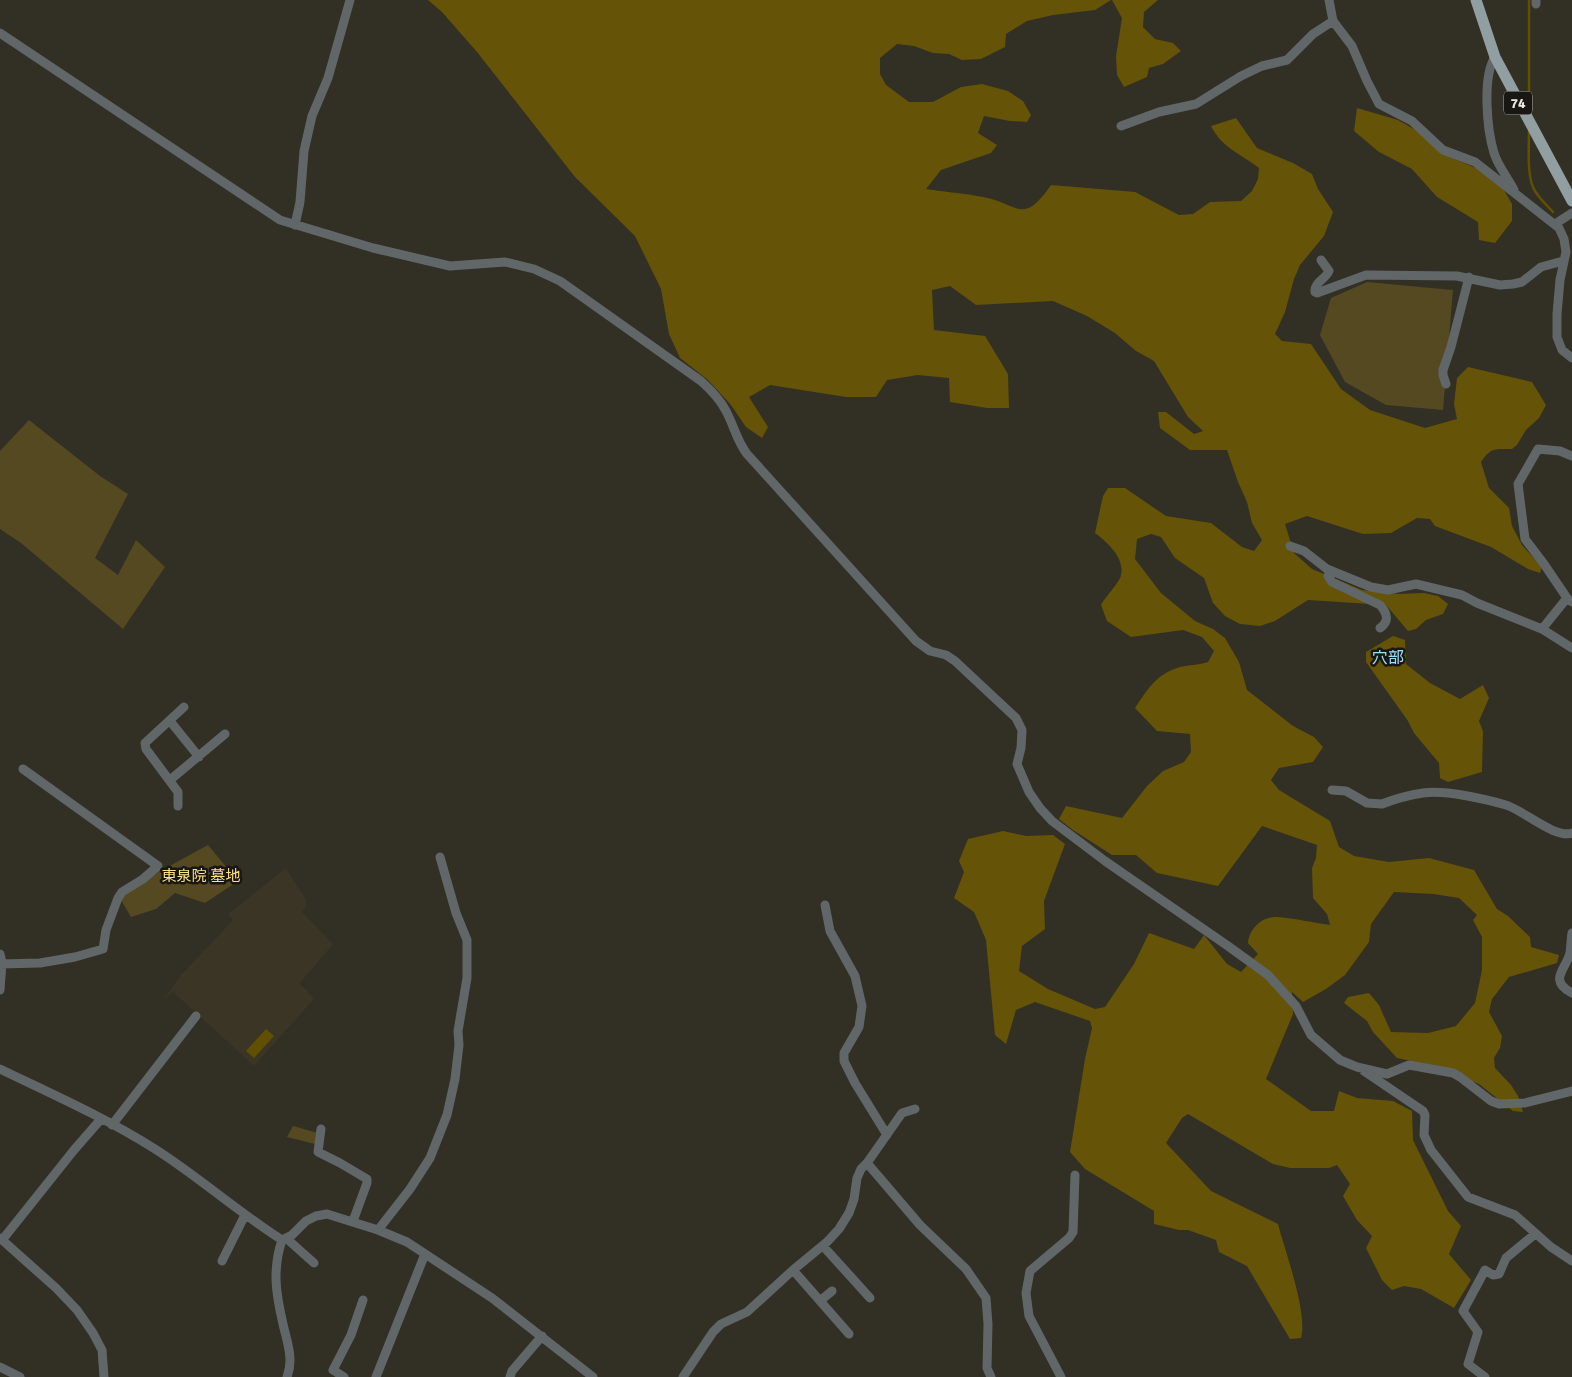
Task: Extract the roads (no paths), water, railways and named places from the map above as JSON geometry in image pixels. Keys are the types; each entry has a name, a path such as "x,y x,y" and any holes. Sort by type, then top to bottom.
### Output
{"main road":[{"name":"74","path":"1476,0 1495,57 1572,201"}],"street":[{"path":"296,225 304,152 312,116 328,78 350,0"},
{"path":"1329,0 1333,20 1352,46 1366,81 1379,104 1412,121 1444,150 1474,162 1559,228 1564,239 1566,252 1563,261 1557,314 1557,337 1562,350 1572,358"},
{"path":"1121,126 1159,112 1196,104 1241,76 1262,66 1287,60 1313,34 1333,20"},
{"path":"0,33 280,220 373,248 450,266 505,262 534,269 560,281 700,381 715,394 726,411 740,445 747,454 916,641 930,651 946,655 955,661 1016,718 1022,730 1021,748 1016,764 1029,792 1052,821 1105,861 1268,975 1296,1006 1312,1034 1340,1060 1357,1067 1387,1074 1409,1065 1453,1073 1491,1101 1499,1104 1525,1103 1572,1091"},
{"path":"1495,57 1490,64 1488,88 1489,130 1495,154 1516,193"},
{"path":"1555,224 1572,213"},
{"path":"1321,260 1329,271 1316,286 1315,292 1318,293 1366,275 1457,276 1500,285 1513,284 1522,282 1541,267 1563,261"},
{"path":"1446,384 1443,370 1449,354 1468,278"},
{"path":"1542,629 1570,600 1525,539 1518,484 1538,449 1572,456"},
{"path":"1290,546 1304,552 1330,570 1371,587 1388,590 1416,584 1462,594 1477,603 1542,629 1572,648"},
{"path":"1330,570 1328,576 1332,582 1380,605 1385,611 1387,619 1385,625 1380,628"},
{"path":"178,806 178,792 146,749 145,743 184,707"},
{"path":"170,721 199,757"},
{"path":"170,780 225,734"},
{"path":"0,990 1,960 40,962 75,957 103,949 106,930 118,898 122,892 143,879 158,866 23,769"},
{"path":"1332,790 1346,791 1374,804 1382,804 1423,793 1445,792 1507,805 1522,812 1541,825 1567,834 1572,833"},
{"path":"378,1230 430,1158 447,1115 455,1079 459,1045 458,1031 467,978 467,940 456,913 440,857"},
{"path":"825,905 830,931 855,976 862,1006 859,1027 844,1053 844,1061 855,1083 887,1135"},
{"path":"1572,933 1570,955 1561,971 1561,982 1565,990 1572,993"},
{"path":"112,1125 196,1016"},
{"path":"1357,1067 1423,1111 1425,1116 1424,1135 1431,1150 1468,1197 1515,1215 1551,1247 1572,1261"},
{"path":"0,1069 140,1140 284,1239 314,1263"},
{"path":"683,1377 713,1332 721,1324 747,1312 822,1246 838,1229 849,1212 854,1199 857,1178 861,1169 902,1113 915,1109"},
{"path":"101,1119 1,1238 56,1288 77,1310 94,1333 102,1350 104,1377"},
{"path":"321,1129 318,1152 340,1162 367,1179 353,1221"},
{"path":"867,1163 920,1225 966,1269 986,1298 988,1324 987,1368 992,1377"},
{"path":"1061,1377 1029,1316 1026,1293 1030,1271 1069,1238 1073,1232 1075,1175"},
{"path":"222,1261 245,1214"},
{"path":"287,1377 291,1367 290,1353 277,1292 276,1256 284,1239 292,1235 306,1221 316,1216 327,1214 353,1221 407,1242 492,1298 593,1377"},
{"path":"1485,1377 1468,1364 1478,1332 1463,1311 1485,1270 1493,1275 1499,1274 1506,1258 1535,1234"},
{"path":"822,1246 870,1298"},
{"path":"376,1377 425,1254"},
{"path":"793,1270 849,1334"},
{"path":"820,1301 832,1291"},
{"path":"344,1377 333,1370 351,1335 363,1300"},
{"path":"510,1377 512,1371 542,1336"},
{"path":"0,1367 20,1377"}],"waterway":[{"path":"1529,0 1529,111"},
{"path":"1529,131 1531,181 1537,194 1553,212"}],"district":[{"name":"穴部","path":"1388,657"}],"park label":[{"name":"東泉院 墓地","path":"201,876"}]}
